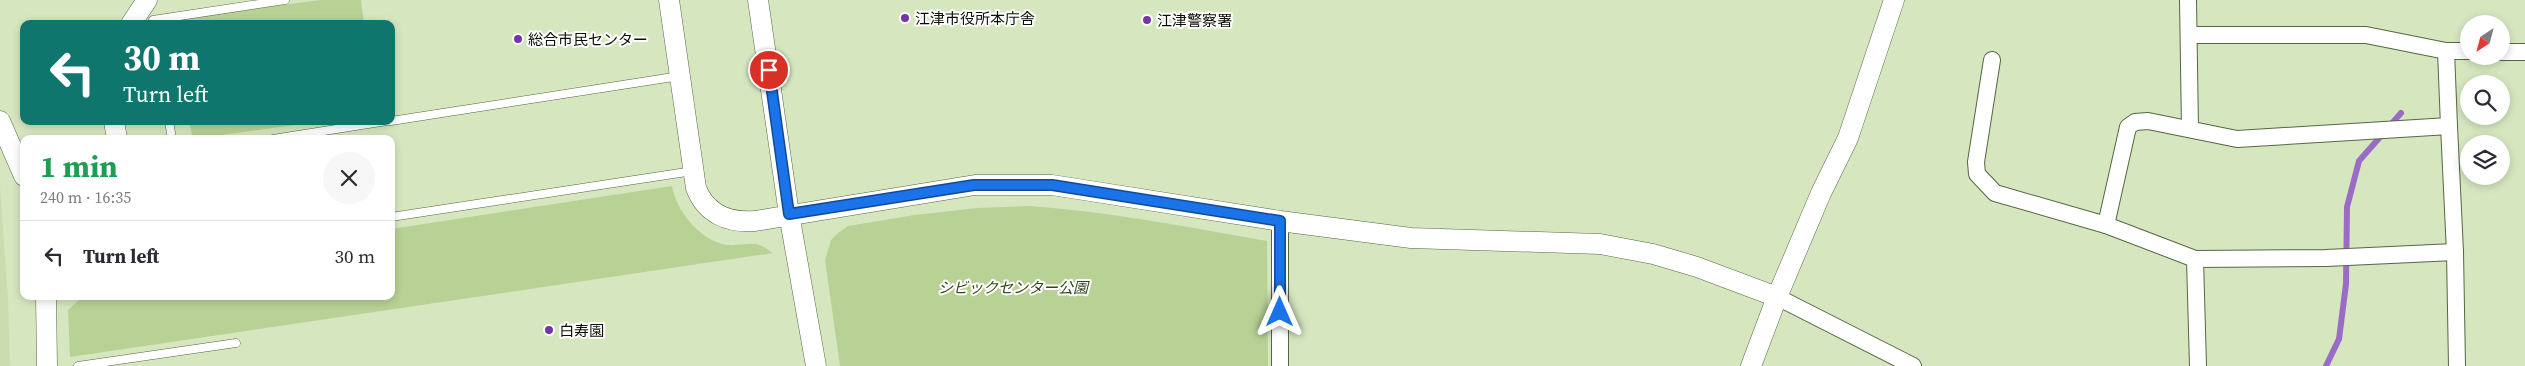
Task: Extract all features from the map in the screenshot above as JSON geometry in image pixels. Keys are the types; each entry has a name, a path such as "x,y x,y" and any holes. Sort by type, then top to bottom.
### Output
{"street":[{"path":"134,20 147,0"},
{"path":"669,0 699,197 709,209 724,219 755,222 789,214 974,185 1052,185 1280,221 1411,238 1600,244 1653,254 1697,267 1777,297 1913,366"},
{"path":"758,0 789,214 816,366"},
{"path":"1751,366 1777,297 1821,193 1848,138 1894,0"},
{"path":"2188,0 2190,129"},
{"path":"2189,35 2366,35 2446,51 2460,51"},
{"path":"2446,51 2456,252 2458,366"},
{"path":"2510,52 2525,52"},
{"path":"1992,60 1976,162 1977,174 1995,192 2106,225 2195,259 2326,258 2456,252"},
{"path":"0,121 20,167"},
{"path":"2106,225 2128,127 2135,122 2148,121 2237,139 2449,126"},
{"path":"1280,221 1280,366"},
{"path":"2195,259 2198,366"},
{"path":"46,300 47,366"}],"lane":[{"path":"153,20 285,0"},
{"path":"395,120 680,76"},
{"path":"298,135 362,125"},
{"path":"395,216 694,171"},
{"path":"78,366 236,342"}],"shaded area":[{"path":"0,186 8,299 10,366 0,366"}],"green space":[{"path":"320,0 361,0 364,20 175,20"},
{"path":"190,125 294,125 222,135 192,135"},
{"path":"672,186 674,196 685,215 700,232 709,238 718,243 728,245 755,244 763,246 773,253 70,357 68,310 79,300 395,300 395,228"},
{"name":"シビックセンター公園","path":"1031,206 1120,216 1267,241 1268,366 840,366 825,260 831,240 838,233 848,226 915,215 977,208"}],"waterway":[{"path":"2326,366 2339,339 2346,284 2347,207 2359,161 2401,113"}],"place":[{"name":"江津市役所本庁舎","path":"905,18"},
{"name":"江津警察署","path":"1147,20"},
{"name":"総合市民センター","path":"518,39"},
{"name":"白寿園","path":"549,330"}],"route":[{"path":"769,70 789,214 974,185 1052,185 1280,221 1280,312"}]}
